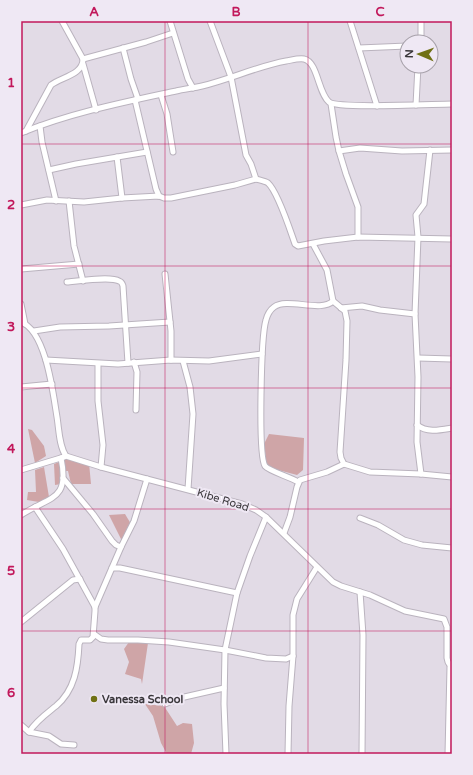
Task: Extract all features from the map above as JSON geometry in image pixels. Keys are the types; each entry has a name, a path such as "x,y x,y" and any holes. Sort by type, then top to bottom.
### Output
{"street":[{"path":"62,21 83,61 96,110"},
{"path":"170,21 188,79 193,88"},
{"path":"210,21 231,77 244,148 256,179"},
{"path":"350,21 377,106"},
{"path":"421,34 422,21"},
{"path":"23,132 51,85 74,73 79,69 83,61 173,33"},
{"path":"359,48 399,46"},
{"path":"123,48 147,152 159,196"},
{"path":"23,132 136,99 193,88 279,62 304,59 310,61 322,93 326,100 331,104 377,106 452,104"},
{"path":"416,105 418,74"},
{"path":"183,90 188,79"},
{"path":"161,95 167,114 173,152"},
{"path":"331,104 339,150 358,208 358,237"},
{"path":"40,126 56,201"},
{"path":"339,150 360,148 402,151 451,151"},
{"path":"421,474 417,449 418,358 416,314 418,237 416,215 424,204 430,150"},
{"path":"49,170 58,167 147,152"},
{"path":"118,157 122,198"},
{"path":"21,205 47,200 91,202 122,198 159,196 171,198 235,185 256,179 267,182 274,191 295,244 298,246 358,237 418,237 452,239"},
{"path":"69,201 72,228 83,281"},
{"path":"313,244 327,270 333,301 346,314 347,321 340,452 344,464"},
{"path":"21,269 79,264"},
{"path":"165,274 170,322 171,360"},
{"path":"67,282 113,280 118,280 121,282 128,363"},
{"path":"298,482 284,475 270,471 264,463 261,440 262,354 266,320 271,310 276,306 283,304 324,305 331,304 333,301"},
{"path":"21,304 23,323 34,331 46,360 52,384 64,452 63,485 56,496 21,515"},
{"path":"341,308 362,306 380,310 416,314"},
{"path":"34,331 60,327 170,322"},
{"path":"46,360 98,364 171,360 222,360 262,354"},
{"path":"418,358 452,358"},
{"path":"183,361 190,386 192,414 188,489"},
{"path":"136,410 137,362"},
{"path":"98,364 98,401 102,440 101,467"},
{"path":"21,387 52,384"},
{"path":"417,425 427,430 452,428"},
{"path":"21,470 64,457"},
{"name":"Kibe Road","path":"64,457 242,504 256,510 266,517 333,582 370,595 405,610 441,617 452,621"},
{"path":"284,533 290,517 298,482 302,478 327,472 344,464 370,472 452,477"},
{"path":"63,478 93,514 112,541 121,547"},
{"path":"29,732 39,720 57,704 73,683 77,667 80,642 92,639 94,634 95,607 98,598 134,521 147,479"},
{"path":"35,507 63,549 95,607"},
{"path":"226,754 224,704 225,650 237,593 266,517"},
{"path":"360,518 378,525 404,540 422,545 452,548"},
{"path":"116,558 120,568"},
{"path":"288,754 289,706 293,665 292,627 295,606 301,592 317,567"},
{"path":"112,568 120,568 237,593"},
{"path":"21,622 73,580 80,579"},
{"path":"360,592 363,635 362,754"},
{"path":"90,597 98,598"},
{"path":"446,620 447,658 451,667 448,754"},
{"path":"94,634 101,639 108,640 169,642 225,650 266,658 286,659 293,656"},
{"path":"286,659 293,665"},
{"path":"165,704 180,698 224,688"},
{"path":"21,725 29,732 49,736 61,744 74,745"}],"shaded area":[{"path":"28,429 32,430 44,446 46,456 35,463"},
{"path":"269,434 304,438 303,470 297,475 267,467 264,444"},
{"path":"67,459 89,463 91,484 71,484 68,471 61,471 61,484 55,485 54,464"},
{"path":"44,467 49,497 39,502 27,500 28,492 36,492 35,470"},
{"path":"125,514 131,524 122,541 109,515"},
{"path":"129,642 148,643 142,684 141,679 125,674 129,662 124,649"},
{"path":"145,704 164,706 177,726 183,723 192,724 194,743 191,754 167,754 161,743 153,716"}],"place":[{"name":"Vanessa School","path":"94,699"}]}
